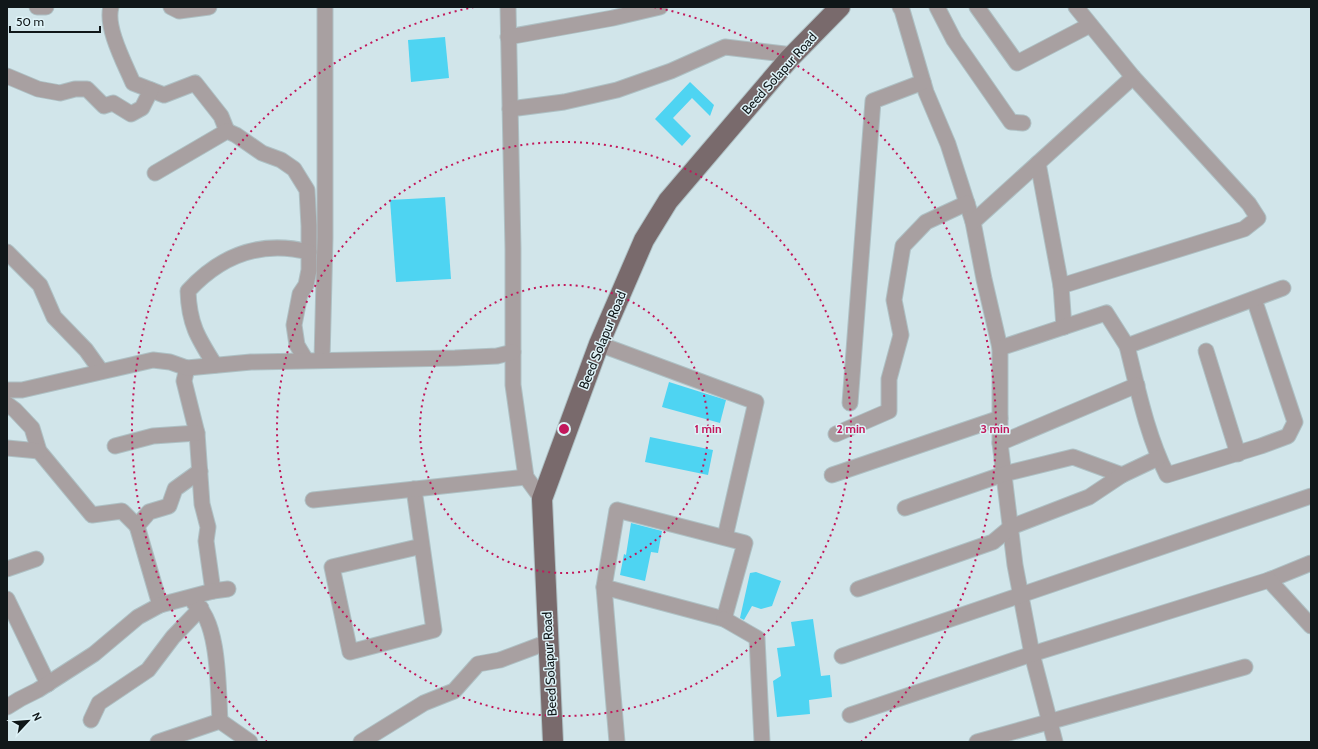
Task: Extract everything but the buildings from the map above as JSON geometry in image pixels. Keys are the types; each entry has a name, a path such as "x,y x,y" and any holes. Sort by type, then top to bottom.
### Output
{"main road":[{"name":"Beed Solapur Road","path":"553,742 542,499 599,344 644,240 668,201 793,55 840,7"}],"street":[{"path":"37,7 46,7"},
{"path":"111,7 108,15 110,22 133,83 164,95 195,83 221,116 227,131 236,135 262,153 282,160 294,169 300,177 307,190 309,270 306,285 300,294 294,325 297,345 306,360"},
{"path":"172,7 179,11 209,7"},
{"path":"322,360 325,238 325,7"},
{"path":"508,7 513,249 513,385 526,478 542,499"},
{"path":"508,38 613,18 660,7"},
{"path":"900,7 923,82 948,144 974,222 984,279 1000,348 1000,443 1021,595 1032,654 1055,742"},
{"path":"937,7 954,40 1011,122 1023,122"},
{"path":"978,7 1017,63 1090,25"},
{"path":"1061,286 1244,229 1258,218 1249,204 1133,77 1076,7"},
{"path":"510,109 564,102 617,90 671,71 725,47 793,55"},
{"path":"7,76 38,89 60,93 75,89 87,89 104,106 113,103 131,114 142,108 151,90"},
{"path":"974,222 1133,77"},
{"path":"850,403 873,101 923,82"},
{"path":"155,173 227,131"},
{"path":"1038,163 1061,286 1064,327"},
{"path":"836,434 889,411 889,378 901,335 894,300 903,246 926,222 967,203"},
{"path":"215,365 197,337 189,312 188,291 201,277 226,260 244,252 262,248 296,249 309,252"},
{"path":"7,252 40,284 54,317 86,350 101,371"},
{"path":"1127,346 1283,288"},
{"path":"1000,348 1106,313 1127,346 1158,458 1167,475 1238,454 1288,436 1295,422 1254,299"},
{"path":"599,344 756,402 725,537"},
{"path":"1206,351 1238,454"},
{"path":"7,390 22,390 153,360 170,362 187,368 306,360 497,356 513,352"},
{"path":"7,708 48,684 94,654 138,617 160,605 185,597 221,590 206,541 208,527 202,504 197,433 184,381 187,368"},
{"path":"1000,443 1137,385"},
{"path":"7,404 16,410 32,428 39,451 92,515 122,511 137,526 160,605"},
{"path":"832,475 1000,418"},
{"path":"115,446 153,436 197,433"},
{"path":"7,448 39,451"},
{"path":"905,508 1004,474 1073,457 1122,475"},
{"path":"858,589 993,542 1011,527 1089,497 1122,475 1158,458"},
{"path":"137,526 149,512 169,506 175,490 200,471"},
{"path":"314,500 526,478"},
{"path":"414,489 434,630 350,652 332,567 422,546"},
{"path":"842,656 1311,496"},
{"path":"617,742 604,587 617,510 745,543 724,619"},
{"path":"7,569 36,559"},
{"path":"850,715 1032,654 1269,580 1311,563"},
{"path":"1269,580 1311,626"},
{"path":"604,587 724,619 757,638 762,742"},
{"path":"185,597 201,608 214,636 220,721"},
{"path":"7,599 48,684"},
{"path":"91,720 99,703 148,670 173,636 201,608"},
{"path":"361,742 424,703 454,691 478,664 500,660 548,642"},
{"path":"983,741 1245,667"},
{"path":"220,721 248,741"},
{"path":"158,742 220,721"}]}
